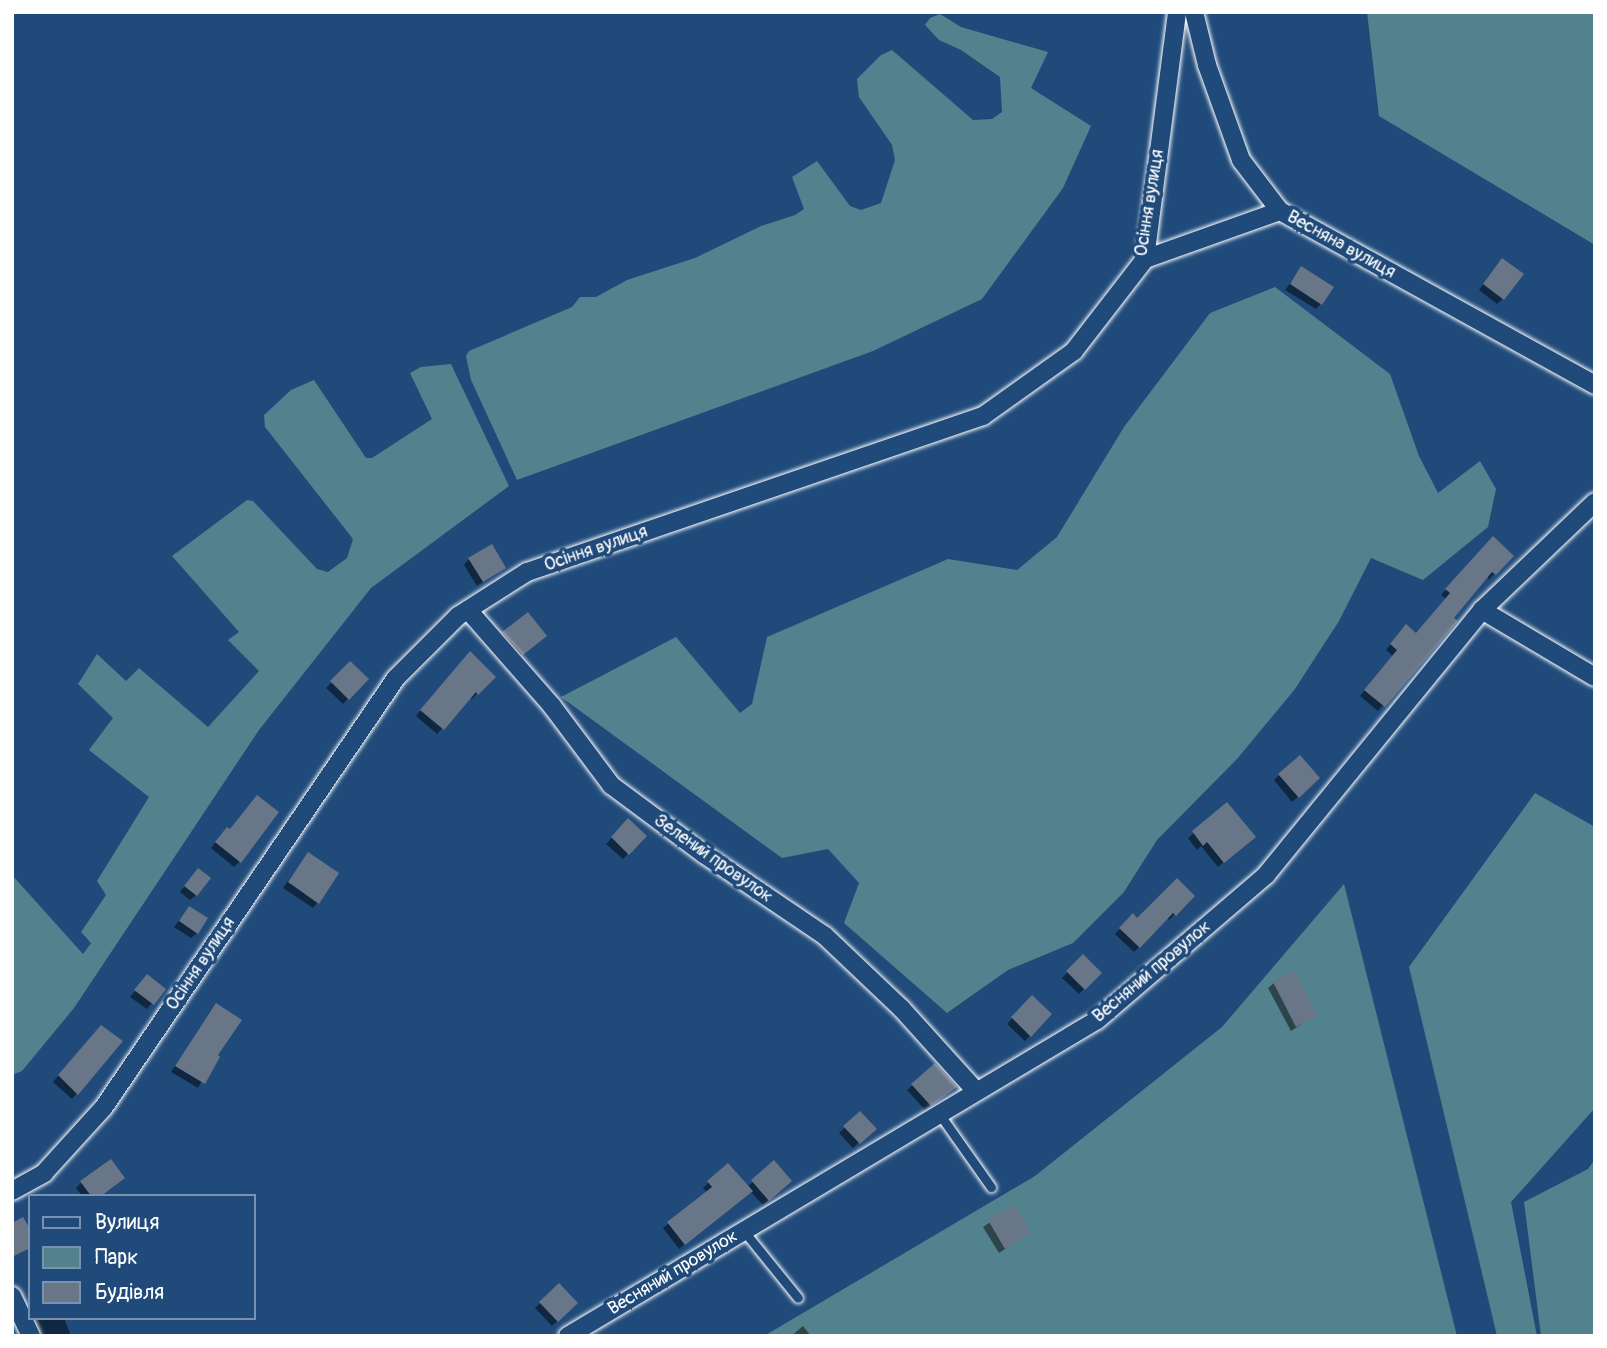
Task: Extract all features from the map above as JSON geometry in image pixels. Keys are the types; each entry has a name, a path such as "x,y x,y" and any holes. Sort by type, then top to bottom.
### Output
{"street":[{"name":"Осіння вулиця","path":"12,1192 44,1173 104,1107 396,678 468,610 527,572 983,416 1074,351 1145,259 1177,12"},
{"name":"Весняна вулиця","path":"1194,12 1207,65 1241,160 1280,212 1595,385"},
{"path":"1145,259 1280,212"},
{"name":"Весняний провулок","path":"568,1336 938,1112 1097,1020 1266,875 1482,610 1595,502"},
{"name":"Зелений провулок","path":"468,610 552,706 611,785 704,854 825,936 901,1008 976,1091"},
{"path":"1482,610 1595,677"},
{"path":"12,1296 31,1336"}],"lane":[{"path":"938,1112 991,1187"},
{"path":"743,1230 798,1298"}],"green space":[{"path":"1367,12 1595,12 1595,245 1379,116"},
{"path":"940,14 961,27 1048,52 1031,88 1091,126 1063,188 982,299 873,351 517,480 471,380 466,356 469,351 572,307 580,297 596,297 627,280 695,258 761,226 795,215 804,209 792,177 817,161 850,206 861,210 881,203 895,160 892,145 859,97 857,79 881,55 892,50 973,120 992,119 1002,112 1000,77 961,50 939,40 925,25 930,18"},
{"path":"1275,287 1390,374 1419,456 1438,493 1480,461 1496,489 1488,527 1423,580 1371,558 1339,621 1295,689 1237,759 1157,840 1124,892 1073,943 1008,970 947,1013 844,923 859,883 828,849 782,858 561,697 676,637 740,713 752,704 767,637 948,559 1017,570 1057,537 1124,427 1210,313"},
{"path":"451,364 509,486 371,588 259,730 74,1008 22,1071 12,1075 12,875 83,954 91,943 81,932 106,895 97,881 149,797 89,750 113,718 78,684 97,654 126,681 139,668 208,727 259,671 228,640 239,632 172,556 247,500 253,501 317,569 328,572 347,558 353,539 265,427 264,415 291,390 314,380 366,458 372,458 432,419 410,373 421,367"},
{"path":"1535,793 1595,827 1595,1108 1511,1202 1537,1336 1497,1336 1409,967"},
{"path":"1344,884 1457,1336 764,1336 1035,1176 1222,1027"},
{"path":"1595,1159 1595,1336 1541,1336 1524,1202 1588,1169"}],"building":[{"path":"1502,258 1524,274 1504,300 1483,284"},
{"path":"1301,266 1334,287 1322,305 1290,284"},
{"path":"1493,536 1514,556 1496,575 1492,572 1454,618 1458,621 1385,707 1364,690 1397,650 1390,644 1406,624 1416,633 1450,593 1445,589"},
{"path":"492,544 506,568 483,582 468,558"},
{"path":"528,612 547,636 523,655 502,632"},
{"path":"470,651 496,677 478,695 476,692 444,730 420,710"},
{"path":"350,661 369,679 349,700 330,681"},
{"path":"1300,755 1320,778 1299,798 1278,774"},
{"path":"257,795 279,812 241,863 215,842 227,827 230,829"},
{"path":"1227,802 1256,837 1224,863 1207,842 1203,846 1192,831"},
{"path":"628,818 647,836 629,855 611,837"},
{"path":"308,852 339,873 319,904 288,882"},
{"path":"198,868 211,878 197,896 184,886"},
{"path":"1177,878 1195,896 1176,916 1173,913 1140,948 1119,928 1133,913 1137,918"},
{"path":"189,906 208,918 198,934 179,921"},
{"path":"1083,954 1102,973 1085,990 1066,971"},
{"path":"1294,970 1318,1016 1296,1027 1273,982"},
{"path":"147,974 166,989 154,1005 134,990"},
{"path":"1032,995 1052,1014 1031,1037 1011,1017"},
{"path":"216,1003 242,1020 218,1055 220,1057 205,1084 175,1066"},
{"path":"101,1025 123,1041 78,1095 58,1075"},
{"path":"935,1063 957,1087 931,1106 911,1084"},
{"path":"860,1111 877,1129 860,1144 843,1126"},
{"path":"111,1159 125,1178 104,1194 90,1194 80,1181"},
{"path":"774,1160 792,1181 769,1201 751,1180"},
{"path":"728,1163 753,1191 685,1245 667,1222 712,1187 707,1181"},
{"path":"1014,1204 1031,1233 1005,1249 988,1220"},
{"path":"23,1217 28,1226 28,1249 12,1257 12,1223"},
{"path":"559,1283 578,1303 558,1322 539,1302"}]}
